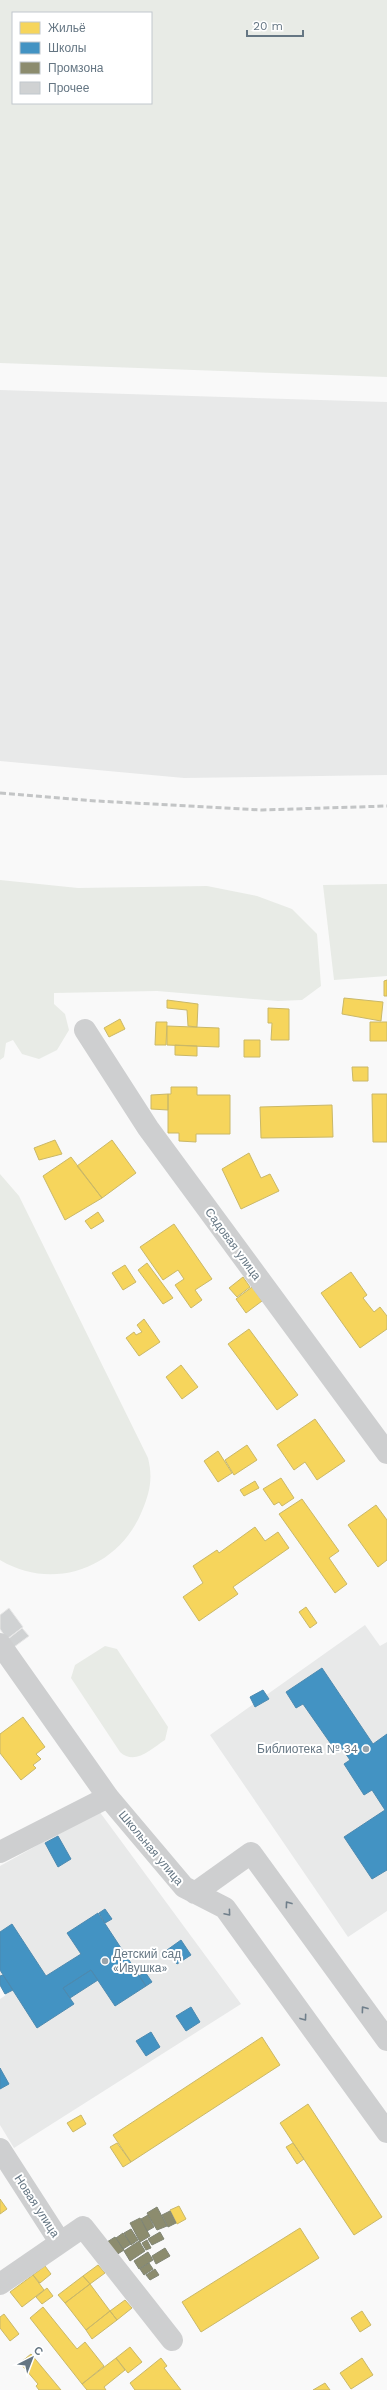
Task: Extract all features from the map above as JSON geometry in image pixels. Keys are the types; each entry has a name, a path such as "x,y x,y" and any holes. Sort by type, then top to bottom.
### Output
{"street":[{"name":"Садовая улица","path":"85,1030 148,1128 387,1453"},
{"name":"Школьная улица","path":"0,1644 108,1797 184,1887 225,1908 387,2132"},
{"path":"0,1852 108,1797"},
{"path":"195,1893 251,1853 387,2040"},
{"name":"Новая улица","path":"0,2149 60,2242"},
{"path":"0,2284 84,2227 172,2340"}],"shaded area":[{"path":"0,0 387,0 387,377 0,363"},
{"path":"0,390 387,402 387,775 184,778 0,761"},
{"path":"0,880 78,888 207,886 257,896 292,909 317,934 321,986 302,1000 278,1001 157,991 54,993 54,1004 65,1014 69,1030 57,1050 39,1059 22,1054 13,1040 6,1043 4,1057 0,1060"},
{"path":"387,884 387,976 334,980 323,885"},
{"path":"0,1174 19,1196 148,1458 150,1465 150,1485 147,1498 131,1531 118,1547 101,1560 82,1569 62,1574 41,1574 20,1569 0,1560"},
{"path":"365,1625 380,1646 387,1642 387,1911 348,1937 210,1735"},
{"path":"105,1646 117,1649 168,1727 165,1740 143,1755 137,1757 126,1756 120,1752 71,1678 75,1665"},
{"name":"Детский сад «Ивушка»","path":"99,1811 241,2004 14,2148 0,2125 0,1999 6,1995 0,1984 0,1866"}],"building: Жильё":[{"path":"387,980 387,996 384,996 384,981"},
{"path":"344,998 383,1002 381,1021 342,1014"},
{"path":"167,1000 198,1004 197,1027 188,1026 187,1010 167,1008"},
{"path":"268,1008 289,1009 289,1040 271,1040 272,1023 268,1023"},
{"path":"120,1019 125,1029 109,1037 104,1028"},
{"path":"156,1022 167,1022 166,1045 155,1045"},
{"path":"370,1022 387,1022 387,1041 370,1041"},
{"path":"167,1026 219,1028 219,1047 167,1045"},
{"path":"244,1040 260,1040 260,1057 244,1057"},
{"path":"175,1045 197,1046 197,1056 175,1055"},
{"path":"352,1067 368,1067 368,1081 353,1081"},
{"path":"171,1087 197,1087 197,1095 230,1095 230,1134 196,1134 196,1142 179,1141 179,1133 168,1133 168,1094 171,1094"},
{"path":"168,1094 168,1110 151,1109 151,1095"},
{"path":"372,1094 387,1094 387,1142 373,1142"},
{"path":"332,1105 333,1137 261,1138 260,1107"},
{"path":"55,1140 62,1154 39,1160 34,1148"},
{"path":"112,1140 136,1173 102,1198 77,1166"},
{"path":"249,1153 261,1178 270,1174 279,1191 241,1209 222,1169"},
{"path":"71,1157 102,1198 65,1220 43,1176"},
{"path":"98,1212 104,1221 91,1229 85,1221"},
{"path":"174,1224 212,1279 195,1290 202,1300 191,1308 175,1285 184,1279 178,1270 163,1280 140,1247"},
{"path":"147,1263 173,1298 163,1304 138,1270"},
{"path":"125,1265 136,1282 123,1290 112,1273"},
{"path":"351,1272 367,1295 363,1298 374,1312 380,1307 387,1316 387,1329 360,1348 321,1293"},
{"path":"243,1277 250,1287 237,1297 229,1288"},
{"path":"252,1287 262,1301 246,1313 236,1299"},
{"path":"144,1319 160,1342 139,1356 126,1338 134,1332 136,1335 142,1332 137,1325"},
{"path":"249,1329 298,1395 277,1410 228,1344"},
{"path":"181,1365 198,1387 182,1399 166,1377"},
{"path":"315,1419 345,1461 317,1480 305,1462 294,1470 277,1445"},
{"path":"247,1445 257,1460 234,1475 225,1460"},
{"path":"218,1451 232,1473 218,1482 204,1461"},
{"path":"281,1478 294,1498 282,1506 279,1502 274,1505 263,1489"},
{"path":"255,1481 259,1488 244,1496 240,1490"},
{"path":"302,1499 339,1551 329,1558 347,1584 335,1593 279,1514"},
{"path":"376,1505 387,1520 387,1560 378,1567 348,1525"},
{"path":"255,1527 265,1541 278,1532 289,1548 233,1587 238,1594 199,1621 183,1597 203,1583 193,1566 217,1550 219,1553"},
{"path":"306,1607 317,1623 310,1628 299,1612"},
{"path":"23,1717 45,1747 36,1754 41,1759 33,1765 36,1768 21,1780 0,1753 0,1734"},
{"path":"262,2037 280,2065 131,2162 113,2135"},
{"path":"308,2104 382,2217 354,2235 280,2123"},
{"path":"81,2115 86,2124 73,2132 67,2123"},
{"path":"117,2143 131,2162 123,2167 110,2147"},
{"path":"293,2143 304,2159 297,2164 286,2147"},
{"path":"0,2199 7,2209 0,2214"},
{"path":"179,2206 186,2219 177,2224 170,2210"},
{"path":"300,2228 319,2258 201,2332 182,2302"},
{"path":"98,2265 105,2273 90,2284 83,2276"},
{"path":"45,2266 51,2274 40,2283 33,2275"},
{"path":"33,2275 44,2290 22,2307 10,2292"},
{"path":"83,2276 90,2284 65,2303 58,2295"},
{"path":"90,2284 110,2311 86,2330 65,2303"},
{"path":"47,2288 53,2296 42,2304 36,2297"},
{"path":"125,2300 132,2308 117,2320 110,2311"},
{"path":"43,2307 77,2349 85,2342 104,2366 82,2384 30,2318"},
{"path":"110,2311 117,2320 92,2339 86,2330"},
{"path":"362,2311 371,2325 360,2332 351,2318"},
{"path":"4,2314 19,2334 10,2341 0,2328 0,2317"},
{"path":"130,2347 142,2362 128,2373 116,2358"},
{"path":"31,2354 61,2390 39,2390 36,2386 38,2384 20,2363"},
{"path":"116,2358 125,2370 104,2387 106,2390 87,2390 82,2384"},
{"path":"161,2358 167,2366 164,2368 181,2390 135,2390 130,2383"},
{"path":"362,2358 373,2375 351,2389 340,2373"},
{"path":"325,2383 330,2390 313,2390"}],"building: Школы":[{"path":"322,1668 373,1744 387,1734 387,1870 372,1879 344,1837 385,1810 372,1790 364,1795 344,1764 350,1760 339,1744 333,1747 303,1704 296,1708 286,1692"},
{"path":"263,1690 269,1699 255,1707 250,1697"},
{"path":"58,1836 71,1859 58,1867 45,1843"},
{"path":"105,1909 112,1919 105,1923 99,1913"},
{"path":"98,1913 146,1986 115,2006 91,1970 63,1988 74,2004 37,2028 0,1970 0,1932 12,1924 46,1976 81,1954 67,1933"},
{"path":"181,1940 191,1955 177,1964 167,1950"},
{"path":"91,1970 98,1980 70,1998 63,1988"},
{"path":"145,1972 152,1982 146,1986 139,1976"},
{"path":"3,1975 13,1990 5,1994 0,1985 0,1976"},
{"path":"191,2007 200,2022 186,2031 176,2016"},
{"path":"151,2032 160,2047 146,2056 136,2041"},
{"path":"0,2068 9,2084 0,2089"}],"building: Промзона":[{"path":"157,2207 167,2226 157,2230 147,2213"},
{"path":"170,2211 176,2223 168,2227 162,2215"},
{"path":"148,2215 154,2227 147,2231 141,2219"},
{"path":"140,2218 150,2236 140,2242 130,2223"},
{"path":"131,2229 138,2240 131,2245 124,2233"},
{"path":"160,2232 164,2239 152,2245 148,2239"},
{"path":"123,2233 131,2244 123,2249 116,2238"},
{"path":"115,2237 124,2250 116,2255 107,2242"},
{"path":"147,2240 151,2248 146,2250 142,2243"},
{"path":"139,2241 145,2251 130,2261 124,2251"},
{"path":"165,2248 170,2256 156,2264 152,2256"},
{"path":"148,2252 153,2260 139,2269 134,2261"},
{"path":"149,2263 153,2269 144,2275 140,2269"},
{"path":"155,2269 159,2275 150,2280 146,2275"}],"building: Прочее":[{"path":"9,1608 23,1627 7,1639 0,1629 0,1615"},
{"path":"22,1628 29,1636 14,1647 8,1639"}],"railway":[{"path":"0,793 97,801 262,810 387,806"}],"place":[{"name":"Библиотека № 34","path":"366,1749"},
{"name":"Детский сад «Ивушка»","path":"105,1961"}]}
